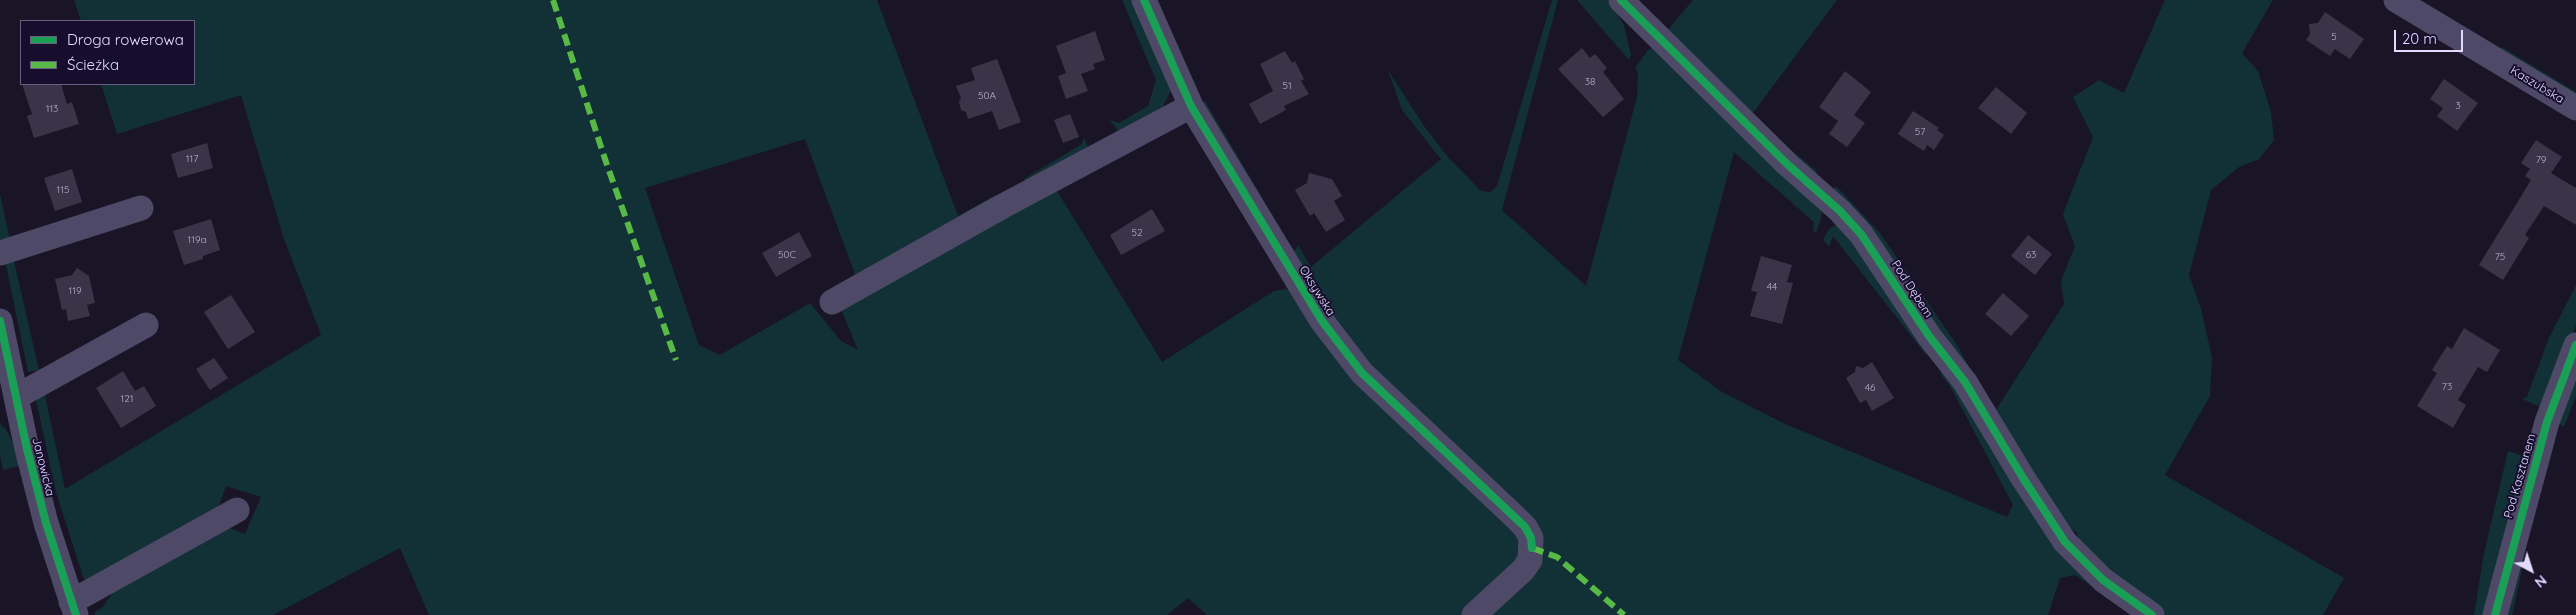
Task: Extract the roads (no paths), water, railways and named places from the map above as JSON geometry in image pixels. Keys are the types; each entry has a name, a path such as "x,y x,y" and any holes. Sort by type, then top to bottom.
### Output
{"street":[{"name":"Oksywska","path":"1144,0 1171,65 1191,106 1297,281 1340,346 1362,372 1525,527 1531,538 1530,560 1523,570 1474,615"},
{"name":"Pod Dębem","path":"1621,0 1787,164 1840,211 1862,234 1929,336 1965,382 2023,478 2065,542 2103,580 2152,615"},
{"name":"Kaszubska","path":"2396,0 2576,108"},
{"path":"832,302 1003,206 1191,106"},
{"path":"0,253 141,208"},
{"name":"Janowicka","path":"0,321 46,523 74,609"},
{"path":"16,397 146,325"},
{"name":"Pod Kasztanem","path":"2495,615 2547,422 2576,345"},
{"path":"74,609 237,510"}]}
